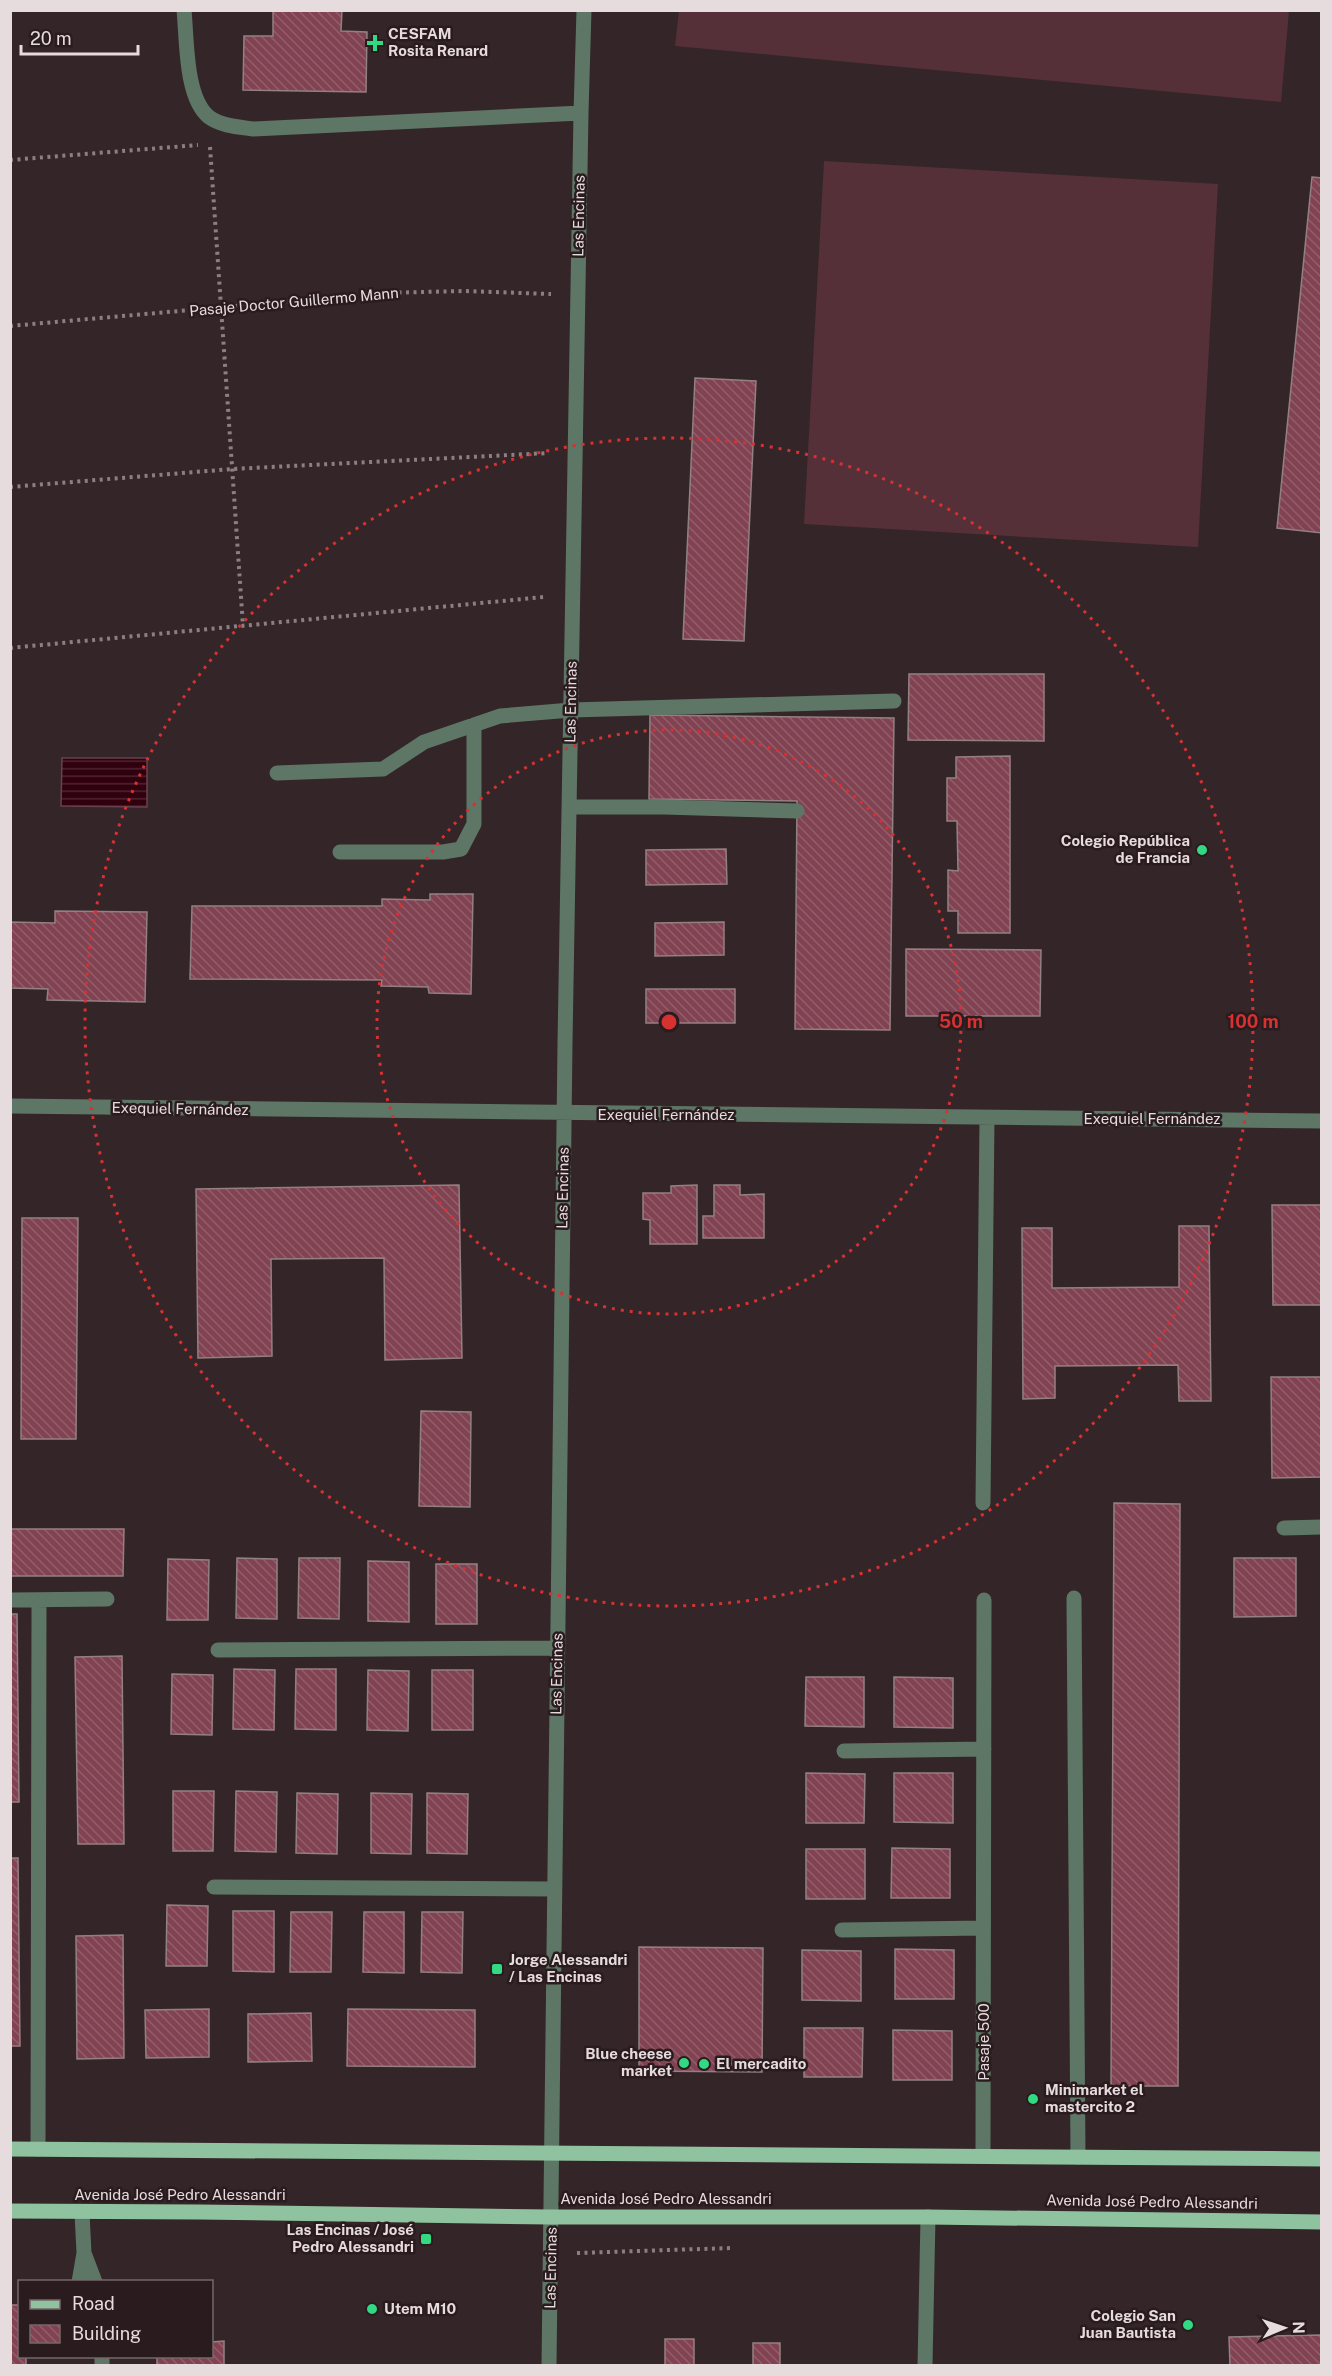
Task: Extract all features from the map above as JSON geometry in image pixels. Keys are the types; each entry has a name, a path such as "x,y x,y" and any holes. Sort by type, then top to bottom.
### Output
{"main road":[{"path":"10,2148 1322,2159"},
{"name":"Avenida José Pedro Alessandri","path":"10,2211 1322,2222"}],"street":[{"path":"184,10 191,83 197,101 208,117 224,124 253,129 581,113"},
{"name":"Las Encinas","path":"549,2366 564,1114 577,295 584,10"},
{"path":"277,773 383,769 424,742 500,716 571,710 894,701"},
{"path":"340,852 443,852 460,849 474,824 474,725"},
{"path":"569,807 797,811"},
{"name":"Exequiel Fernández","path":"10,1106 1322,1121"},
{"path":"983,1503 987,1118"},
{"path":"1284,1528 1322,1527"},
{"path":"1074,1598 1078,2157"},
{"path":"10,1600 106,1599"},
{"path":"38,2149 39,1600"},
{"name":"Pasaje 500","path":"983,2156 984,1600"},
{"path":"218,1650 557,1648"},
{"path":"844,1751 984,1749"},
{"path":"214,1887 554,1889"},
{"path":"842,1930 983,1928"},
{"path":"79,2280 84,2253 82,2213"},
{"path":"925,2366 928,2217"},
{"path":"84,2253 94,2280"}],"path":[{"path":"10,160 210,144 243,626"},
{"name":"Pasaje Doctor Guillermo Mann","path":"10,326 382,293 464,291 577,295"},
{"path":"10,487 232,469 575,452"},
{"path":"10,648 573,595"}],"shaded area":[{"path":"679,10 1289,11 1281,102 675,46"},
{"path":"824,161 1218,184 1198,547 804,524"},
{"path":"62,758 147,758 147,807 61,806"}],"building":[{"path":"273,10 342,10 341,31 367,32 366,92 243,90 244,36 273,36"},
{"path":"1312,177 1322,178 1322,533 1277,528"},
{"path":"695,378 756,381 744,641 683,639"},
{"path":"909,674 1044,674 1044,741 908,740"},
{"path":"650,715 894,718 890,1030 795,1029 797,801 649,799"},
{"path":"1010,756 1010,933 958,933 958,911 948,911 948,870 958,871 957,821 947,821 947,778 956,778 956,757"},
{"path":"726,849 727,884 646,885 646,850"},
{"path":"430,894 473,894 471,994 429,993 428,987 381,986 382,980 190,979 192,906 382,906 382,899 430,900"},
{"path":"55,911 147,912 145,1002 47,1000 48,989 10,988 10,922 55,923"},
{"path":"724,922 724,955 655,956 655,923"},
{"path":"906,949 1041,950 1040,1016 906,1016"},
{"path":"646,989 735,989 735,1023 646,1023"},
{"path":"459,1185 462,1358 385,1360 384,1258 271,1259 272,1356 198,1358 196,1189"},
{"path":"697,1185 697,1244 650,1244 650,1220 643,1219 643,1193 671,1193 671,1186"},
{"path":"714,1185 740,1185 740,1195 764,1194 764,1238 703,1238 703,1216 714,1216"},
{"path":"1272,1205 1322,1205 1322,1305 1273,1305"},
{"path":"22,1218 78,1218 76,1439 21,1439"},
{"path":"1179,1226 1209,1226 1211,1401 1179,1401 1178,1365 1055,1366 1055,1398 1023,1399 1022,1228 1052,1228 1052,1288 1179,1287"},
{"path":"1271,1377 1322,1377 1322,1477 1272,1478"},
{"path":"421,1411 471,1412 470,1507 419,1506"},
{"path":"1114,1503 1180,1504 1178,2086 1111,2086"},
{"path":"10,1529 124,1529 123,1576 10,1576"},
{"path":"237,1558 277,1559 277,1619 236,1618"},
{"path":"299,1558 340,1558 339,1619 298,1618"},
{"path":"1234,1558 1296,1558 1296,1616 1234,1617"},
{"path":"168,1559 209,1560 208,1620 167,1620"},
{"path":"368,1561 409,1562 409,1622 368,1621"},
{"path":"436,1564 477,1564 477,1624 436,1624"},
{"path":"10,1614 17,1614 19,1802 10,1802"},
{"path":"122,1656 124,1844 78,1844 75,1657"},
{"path":"234,1669 275,1670 274,1730 233,1729"},
{"path":"296,1669 336,1669 336,1730 295,1729"},
{"path":"368,1670 409,1671 408,1731 367,1730"},
{"path":"432,1670 473,1670 473,1730 432,1730"},
{"path":"172,1674 213,1675 212,1735 171,1734"},
{"path":"806,1677 864,1677 864,1727 805,1726"},
{"path":"894,1677 953,1678 953,1728 894,1727"},
{"path":"806,1773 865,1774 864,1823 806,1823"},
{"path":"894,1773 953,1773 953,1823 894,1822"},
{"path":"173,1791 214,1791 213,1851 173,1851"},
{"path":"236,1791 277,1792 276,1852 235,1851"},
{"path":"297,1793 338,1794 337,1854 296,1853"},
{"path":"371,1793 412,1794 411,1854 371,1853"},
{"path":"427,1793 468,1794 467,1854 427,1853"},
{"path":"892,1848 950,1849 950,1898 891,1898"},
{"path":"806,1849 865,1849 865,1899 806,1899"},
{"path":"10,1858 18,1858 20,2046 10,2046"},
{"path":"167,1905 208,1906 207,1966 166,1966"},
{"path":"233,1911 274,1911 274,1972 233,1971"},
{"path":"291,1912 332,1912 331,1972 290,1972"},
{"path":"364,1912 404,1912 404,1973 363,1972"},
{"path":"422,1912 463,1912 462,1973 421,1972"},
{"path":"123,1935 124,2058 77,2059 76,1936"},
{"path":"639,1947 763,1948 762,2072 639,2071"},
{"path":"895,1949 954,1950 954,1999 895,1999"},
{"path":"802,1950 861,1951 861,2001 802,2000"},
{"path":"209,2009 209,2057 146,2058 145,2010"},
{"path":"348,2009 475,2010 475,2067 347,2066"},
{"path":"311,2013 312,2061 248,2062 248,2014"},
{"path":"804,2028 863,2028 862,2077 804,2077"},
{"path":"893,2030 952,2031 952,2080 893,2080"},
{"path":"10,2305 18,2305 18,2358 26,2358 26,2366 10,2366"},
{"path":"1322,2335 1322,2366 1230,2366 1229,2337"},
{"path":"665,2339 694,2339 694,2365 753,2365 753,2343 780,2343 780,2366 665,2366"},
{"path":"224,2341 224,2366 157,2366 157,2358 213,2358 213,2342"}],"place":[{"name":"CESFAM Rosita Renard","path":"375,43"},
{"name":"Colegio República de Francia","path":"1202,850"},
{"name":"Jorge Alessandri / Las Encinas","path":"497,1969"},
{"name":"Blue cheese market","path":"684,2063"},
{"name":"El mercadito","path":"704,2064"},
{"name":"Minimarket el mastercito 2","path":"1033,2099"},
{"name":"Las Encinas / José Pedro Alessandri","path":"426,2239"},
{"name":"Utem M10","path":"372,2309"},
{"name":"Colegio San Juan Bautista","path":"1188,2325"}]}
